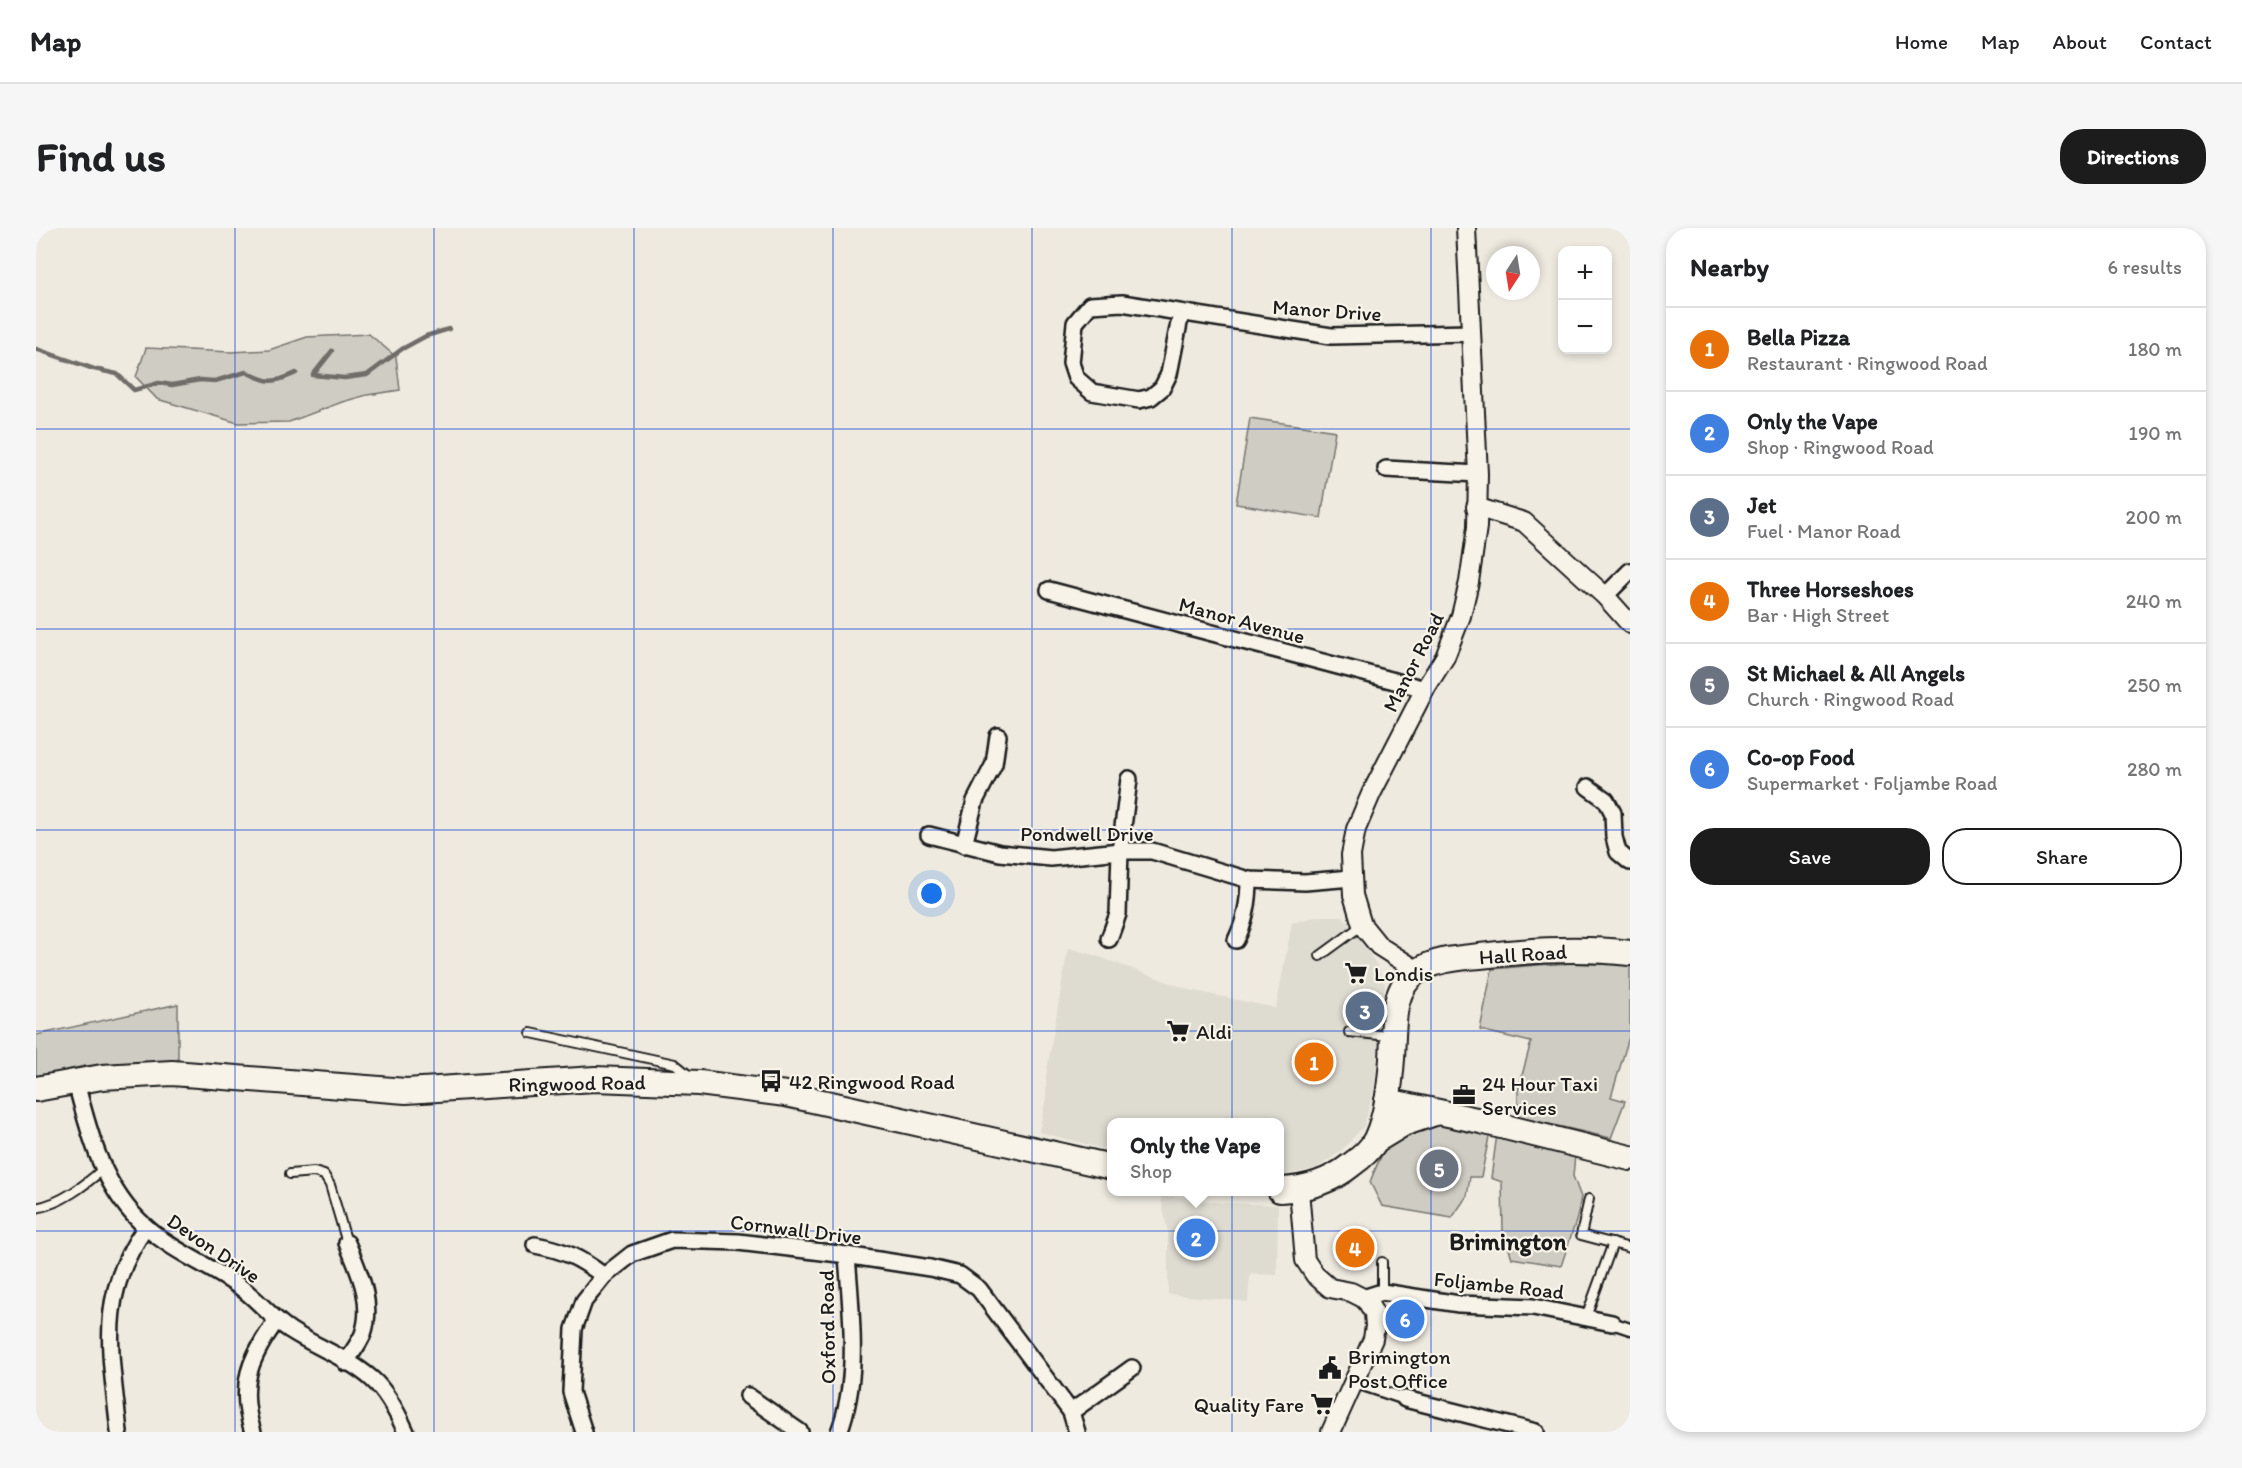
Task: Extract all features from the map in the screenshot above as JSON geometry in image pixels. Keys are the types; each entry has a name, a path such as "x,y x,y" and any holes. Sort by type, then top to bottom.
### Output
{"highway":[{"name":"Hall Road","path":"1418,971 1440,962 1527,951 1602,950 1630,953"},
{"path":"1290,1190 1339,1175 1365,1155 1375,1141 1387,1101 1397,1004 1405,984 1418,971"},
{"name":"Ringwood Road","path":"36,1089 102,1077 172,1073 406,1090 596,1079 699,1083 786,1094 1107,1166"},
{"path":"1387,1101 1503,1126 1630,1158"},
{"path":"1375,1141 1403,1124 1438,1112"}],"street":[{"name":"Manor Road","path":"1418,971 1379,946 1362,925 1353,896 1352,855 1356,829 1371,794 1444,657 1461,616 1469,582 1477,527 1478,474 1466,228"},
{"name":"Manor Drive","path":"1181,313 1169,374 1162,388 1151,397 1139,400 1092,392 1076,378 1071,363 1075,323 1090,306 1122,303 1331,336 1471,333"},
{"path":"1386,469 1478,474"},
{"path":"1476,507 1524,522 1605,596 1630,624"},
{"path":"1605,596 1630,571"},
{"name":"Manor Avenue","path":"1048,590 1425,689"},
{"path":"964,845 975,801 994,764 998,736"},
{"path":"1109,939 1118,914 1120,851 1129,779"},
{"path":"1588,787 1606,800 1612,813 1618,852 1630,862"},
{"name":"Pondwell Drive","path":"929,835 1000,853 1050,858 1120,851 1152,851 1249,880 1305,882 1352,878"},
{"path":"1236,940 1244,925 1249,901 1249,880"},
{"name":"Devon Drive","path":"76,1082 88,1130 103,1169 128,1209 146,1227 201,1264 237,1284 290,1330 372,1379 397,1412 406,1432"},
{"path":"1290,1190 1305,1260 1315,1275 1330,1288 1351,1292 1363,1298 1374,1313 1373,1339 1331,1432"},
{"path":"119,1432 112,1355 111,1312 115,1288 123,1267 132,1246 146,1227"},
{"name":"Cornwall Drive","path":"584,1432 571,1392 574,1329 584,1301 604,1276 632,1254 672,1240 738,1242 930,1268 960,1275 979,1289 1071,1412 1077,1432"},
{"path":"346,1362 362,1335 367,1300 361,1277 347,1243"},
{"path":"535,1245 562,1250 586,1262 604,1276"},
{"name":"Oxford Road","path":"839,1432 846,1413 852,1365 847,1256"},
{"name":"Foljambe Road","path":"1363,1298 1382,1292 1459,1304 1533,1307 1586,1317 1630,1329"},
{"path":"253,1432 246,1410 245,1385 251,1363 261,1342 277,1320"},
{"path":"1071,1412 1132,1368"},
{"path":"1354,1382 1405,1399 1536,1432"},
{"path":"748,1396 800,1432"}],"lane":[{"path":"1320,957 1362,925"},
{"path":"1349,1032 1393,1037"},
{"path":"531,1033 675,1064 699,1083"},
{"path":"36,1208 50,1205 86,1184 103,1169"},
{"path":"290,1174 314,1172 324,1175 330,1185 347,1243"},
{"path":"1589,1199 1581,1235 1630,1248"},
{"path":"1586,1317 1613,1243"},
{"path":"1382,1262 1382,1292"}],"shaded area":[{"path":"369,334 396,357 400,390 342,402 289,422 238,423 157,399 136,377 146,348 231,352 269,350 307,337"},
{"path":"1250,418 1335,431 1321,518 1236,504"},
{"path":"1318,916 1343,916 1377,965 1385,984 1374,1089 1364,1126 1341,1151 1317,1168 1284,1175 1284,1118 1107,1118 1107,1150 1039,1132 1046,1097 1046,1076 1068,948 1091,954 1190,990 1276,1008 1292,923"},
{"path":"1562,963 1630,965 1630,1034 1611,1097 1625,1101 1611,1138 1518,1117 1518,1090 1531,1042 1480,1030 1492,969"},
{"path":"178,1004 178,1061 84,1066 36,1078 36,1035"},
{"path":"1429,1117 1490,1132 1481,1177 1470,1177 1467,1196 1452,1218 1382,1206 1370,1182 1381,1157 1391,1142"},
{"path":"1497,1134 1575,1155 1573,1176 1581,1197 1577,1218 1561,1266 1512,1258 1503,1231 1502,1182 1491,1178"},
{"path":"1160,1196 1222,1203 1278,1205 1277,1275 1250,1274 1248,1302 1168,1294 1168,1232"}],"waterway":[{"path":"313,375 345,378 367,375 402,349 426,336 449,329"},
{"path":"36,349 94,369 117,374 134,390 159,383 172,385 200,380 215,381 246,372 271,381 296,373"},
{"path":"313,375 332,351"}],"place":[{"name":"Londis","path":"1356,973"},
{"name":"Jet","path":"1365,1011"},
{"name":"Aldi","path":"1178,1031"},
{"name":"Bella Pizza","path":"1314,1062"},
{"name":"42 Ringwood Road","path":"771,1081"},
{"name":"24 Hour Taxi Services","path":"1464,1095"},
{"name":"St Michael & All Angels","path":"1439,1169"},
{"name":"Only the Vape","path":"1196,1238"},
{"name":"Three Horseshoes","path":"1355,1248"},
{"name":"Co-op Food","path":"1405,1319"},
{"name":"Brimington Post Office","path":"1330,1368"},
{"name":"Quality Fare","path":"1322,1404"}],"district":[{"name":"Brimington","path":"1508,1241"}]}
